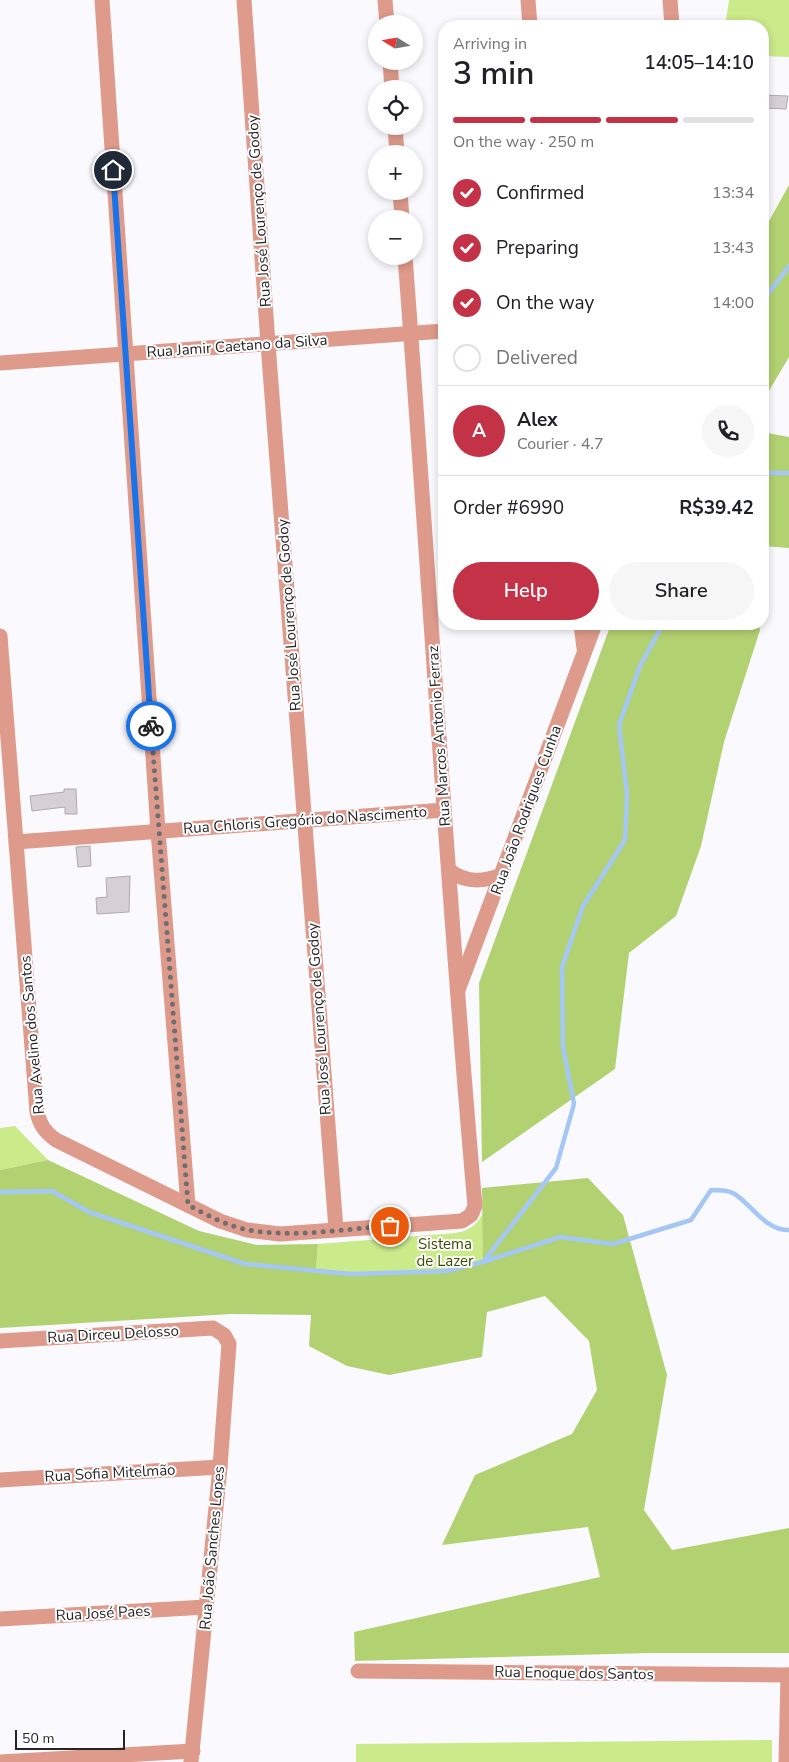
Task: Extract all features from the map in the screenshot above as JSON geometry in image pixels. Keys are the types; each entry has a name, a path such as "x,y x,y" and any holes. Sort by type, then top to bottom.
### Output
{"street":[{"path":"102,0 158,831 188,1205"},
{"name":"Rua José Lourenço de Godoy","path":"244,0 268,344 336,1229"},
{"path":"386,0 387,15"},
{"path":"528,0 530,20"},
{"path":"670,0 672,20"},
{"name":"Rua Marcos Antonio Ferraz","path":"406,265 444,810 450,871 456,996 475,1206 471,1215"},
{"name":"Rua Jamir Caetano da Silva","path":"0,364 438,331"},
{"path":"582,630 584,652"},
{"name":"Rua João Rodrigues Cunha","path":"456,996 593,630"},
{"name":"Rua Avelino dos Santos","path":"0,636 40,1123 56,1140 220,1221 246,1230 280,1234 462,1221 471,1215"},
{"name":"Rua Chloris Gregório do Nascimento","path":"16,842 444,810"},
{"path":"450,871 459,878 473,880 488,880 502,874"},
{"name":"Rua Dirceu Delosso","path":"0,1341 213,1328 224,1334"},
{"name":"Rua João Sanches Lopes","path":"192,1756 220,1468 229,1344 224,1334"},
{"name":"Rua Sofia Mitelmão","path":"0,1480 220,1468"},
{"name":"Rua José Paes","path":"0,1619 206,1607"},
{"name":"Rua Enoque dos Santos","path":"358,1671 788,1675"},
{"path":"786,1762 788,1675"},
{"path":"0,1762 192,1756"}],"green space":[{"path":"729,0 789,0 789,57 769,56 769,20 726,20"},
{"path":"789,185 789,357 769,391 769,221"},
{"path":"769,433 789,437 789,548 769,546"},
{"path":"609,630 760,630 724,742 701,846 676,916 629,953 615,1069 482,1162 479,983"},
{"path":"15,1126 48,1160 0,1170 0,1128"},
{"path":"48,1160 199,1231 257,1245 318,1244 316,1269 379,1274 442,1270 483,1262 482,1188 588,1178 623,1215 667,1375 644,1510 672,1550 789,1528 789,1653 651,1653 355,1661 354,1632 600,1577 588,1527 442,1545 475,1475 572,1434 597,1390 589,1341 545,1296 487,1312 482,1357 389,1375 347,1366 309,1346 311,1315 231,1314 0,1328 0,1170"},
{"name":"Sistema de Lazer","path":"483,1213 483,1262 442,1270 379,1274 316,1269 318,1244 456,1233 472,1227"},
{"path":"772,1740 772,1762 356,1762 356,1744"}],"building":[{"path":"769,95 788,96 786,109 769,108"},
{"path":"64,789 76,789 77,814 65,814 65,807 32,811 30,796 64,792"},
{"path":"90,846 91,866 78,867 76,847"},
{"path":"130,876 129,912 97,914 96,898 107,897 106,878"}],"waterway":[{"path":"769,293 789,266"},
{"path":"769,473 789,473"},
{"path":"484,1261 556,1168 574,1104 563,1047 562,967 583,906 625,840 627,794 619,725 640,666 660,630"},
{"path":"0,1192 52,1191 89,1212 245,1264 351,1274 447,1271 483,1262 560,1237 613,1244 691,1220 711,1190 726,1191 736,1195 771,1225 789,1230"}],"way so far":[{"path":"151,726 188,1205 220,1221 246,1230 280,1234 390,1226"}],"route":[{"path":"113,170 151,726"}]}
